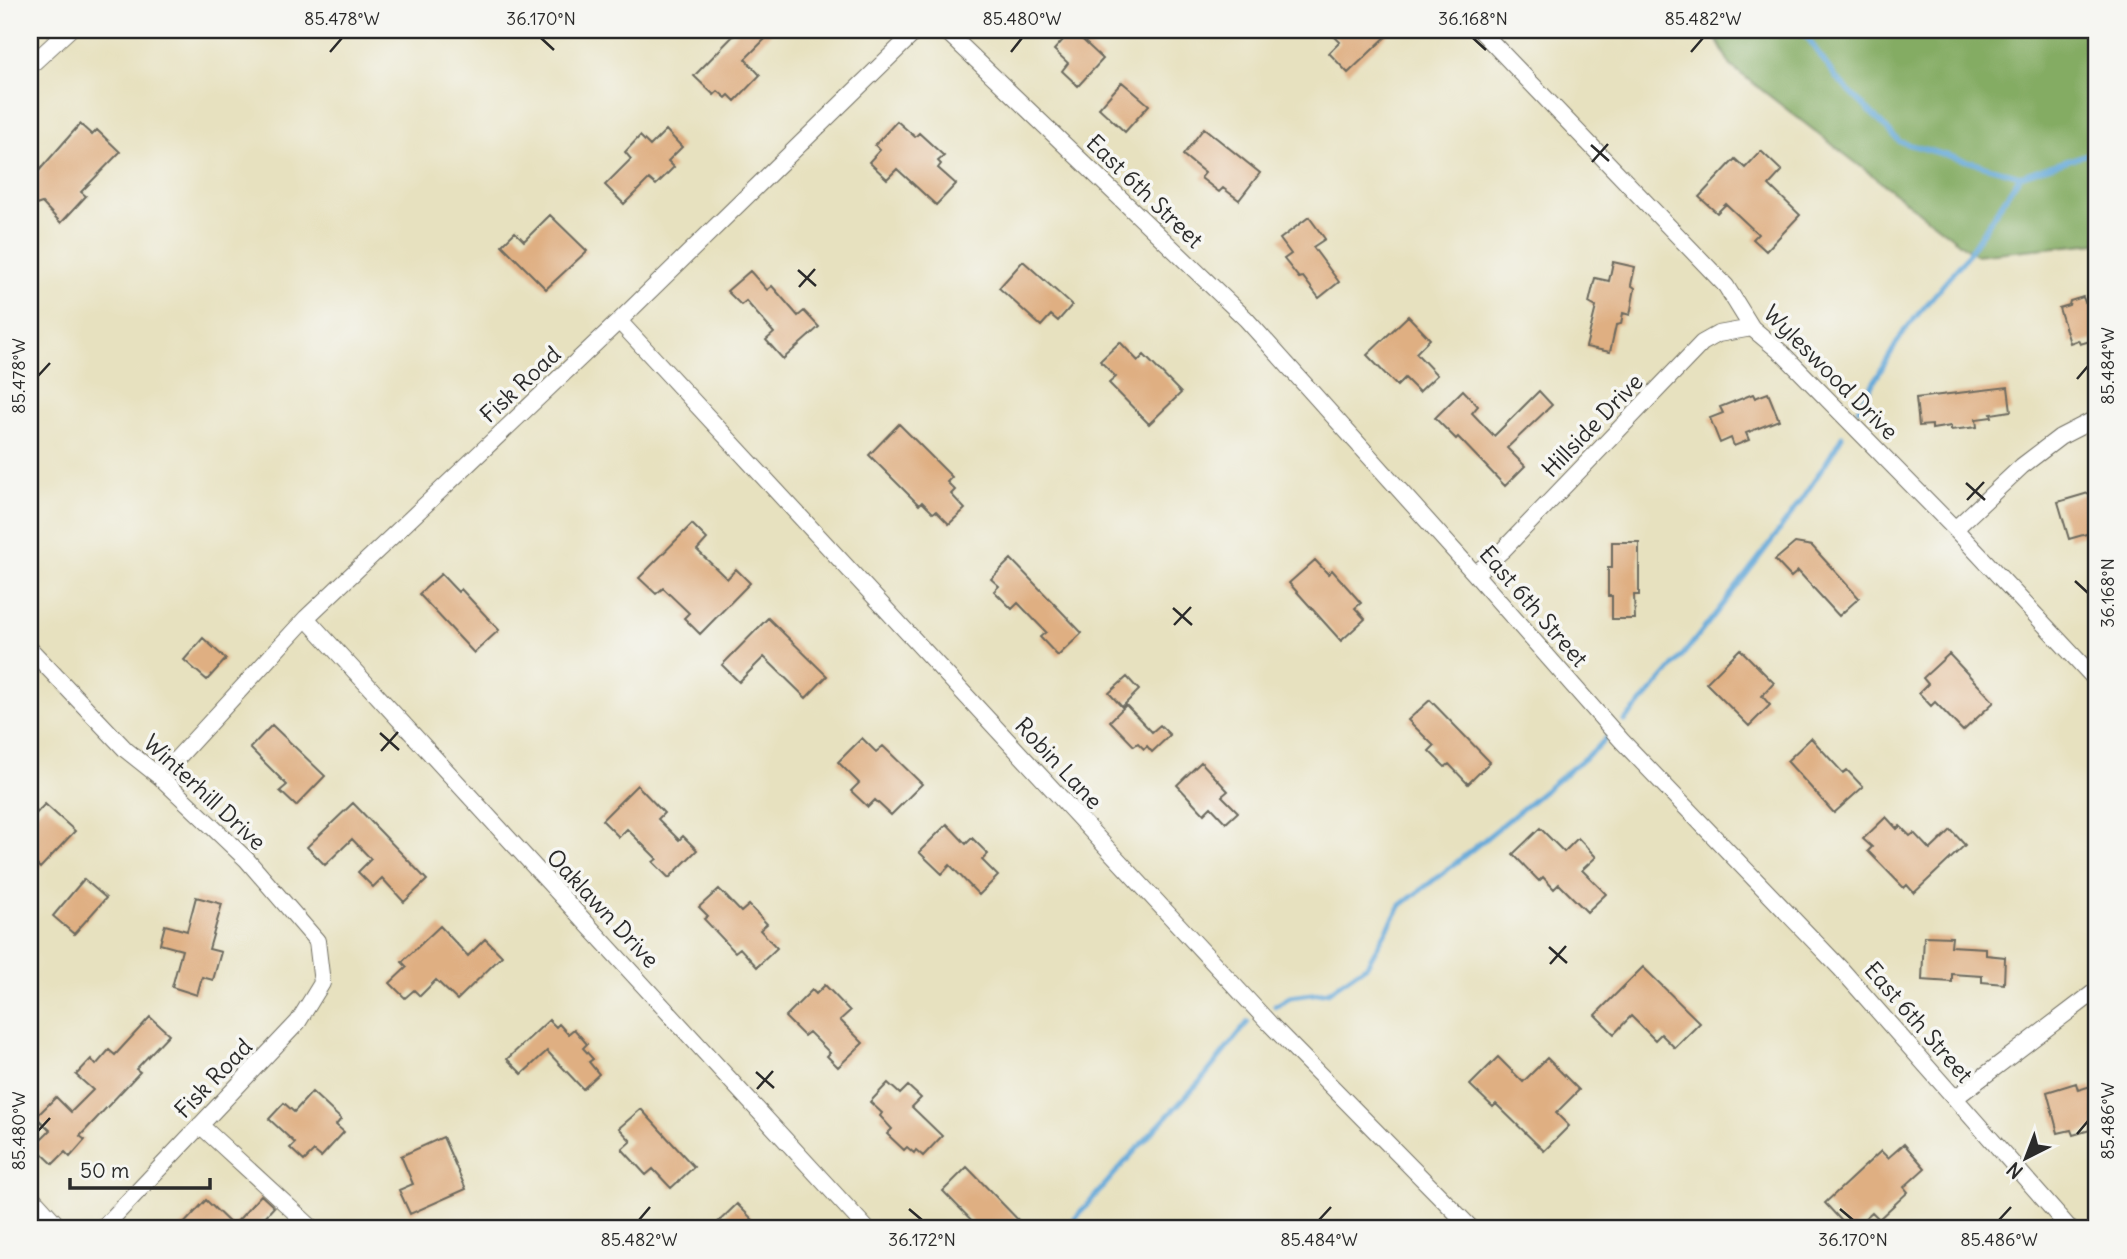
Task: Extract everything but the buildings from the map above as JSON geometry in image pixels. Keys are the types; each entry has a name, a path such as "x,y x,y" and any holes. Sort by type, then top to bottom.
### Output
{"street":[{"path":"30,66 69,30"},
{"name":"Fisk Road","path":"160,776 306,618 619,321 917,30"},
{"name":"East 6th Street","path":"945,30 1246,320 1622,741 1841,969 1955,1098 2063,1227"},
{"name":"Wyleswood Drive","path":"1480,30 1726,286 1752,328 1783,354 1955,529 2097,681"},
{"name":"Robin Lane","path":"619,321 1261,1014 1472,1229"},
{"name":"Hillside Drive","path":"1475,574 1503,550 1702,343 1718,334 1752,328"},
{"path":"1955,529 2022,466 2060,437 2097,418"},
{"name":"Oaklawn Drive","path":"306,618 867,1229"},
{"name":"Winterhill Drive","path":"30,649 126,750 160,776 247,860 317,941 322,983"},
{"name":"Fisk Road","path":"102,1229 298,1022 322,983"},
{"path":"1955,1098 2097,990"},
{"path":"200,1125 313,1229"},
{"path":"30,1195 61,1229"}],"green space":[{"path":"1711,30 2097,30 2097,243 1975,255 1731,66"}],"waterway":[{"path":"1802,30 1836,78 1900,142 2020,176 2097,151"},
{"path":"1858,409 1904,331 1964,260 2020,176"},
{"path":"1624,721 1685,652 1754,564 1807,492 1842,436"},
{"path":"1275,1006 1290,997 1328,992 1367,965 1401,905 1598,747 1611,733"},
{"path":"1066,1229 1204,1077 1248,1022"}]}
